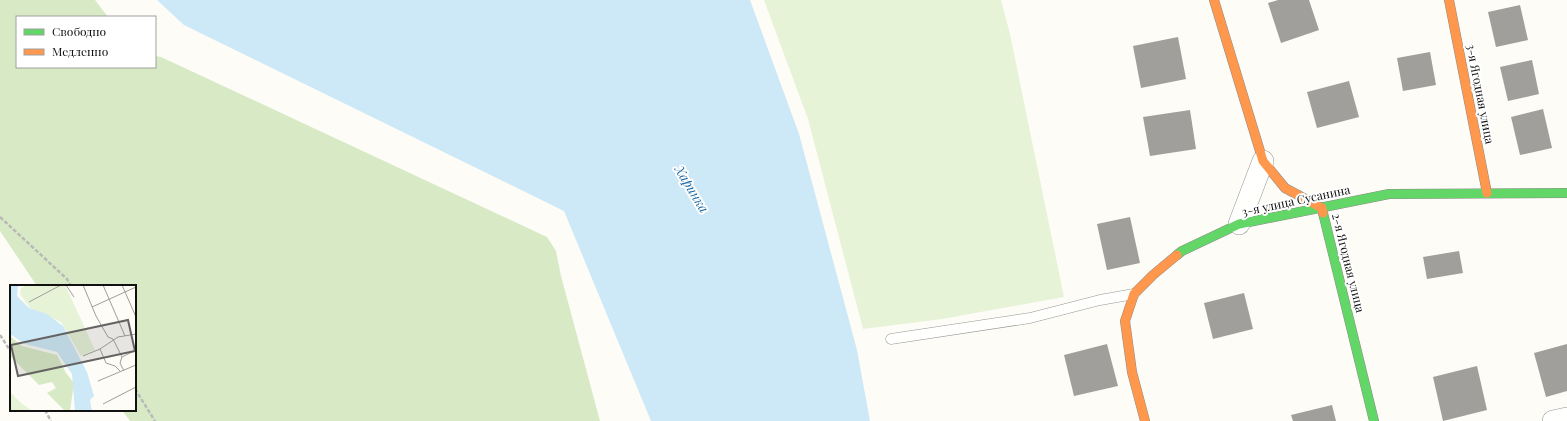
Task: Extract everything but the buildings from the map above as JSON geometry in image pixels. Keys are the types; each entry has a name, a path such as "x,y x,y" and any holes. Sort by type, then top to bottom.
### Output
{"street":[{"name":"2-я Ягодная улица","path":"1214,0 1263,161 1285,188 1322,208 1374,421"},
{"name":"3-я Ягодная улица","path":"1449,0 1488,193"},
{"path":"1239,224 1263,161"},
{"name":"3-я улица Сусанина","path":"1145,421 1132,372 1125,321 1134,294 1182,250 1239,224 1389,194 1567,193"},
{"path":"1553,421 1567,418"}],"lane":[{"path":"890,339 1030,318 1100,300 1134,294"}],"path":[{"path":"0,217 67,279 70,285"},
{"path":"0,335 10,350"},
{"path":"136,391 155,421"},
{"path":"46,411 51,421"}],"green space":[{"path":"0,0 95,0 107,16 16,16 16,68 156,68 156,56 161,57 547,237 556,251 561,276 600,421 130,421 123,411 136,411 136,285 36,285 0,231"},
{"path":"764,0 1001,0 1010,34 1064,297 942,319 863,329 808,119"}],"water":[{"name":"Харинка","path":"157,0 750,0 799,134 857,350 870,421 651,421 564,211 184,25"}],"traffic: fast":[{"path":"1177,255 1182,251 1239,224 1389,194 1567,193"},
{"path":"1323,213 1374,421"}],"traffic: slow":[{"path":"1214,0 1263,161 1285,188 1322,208 1323,213"},
{"path":"1449,0 1487,193"},
{"path":"1145,421 1132,372 1125,321 1134,294 1153,275 1177,255"}]}
